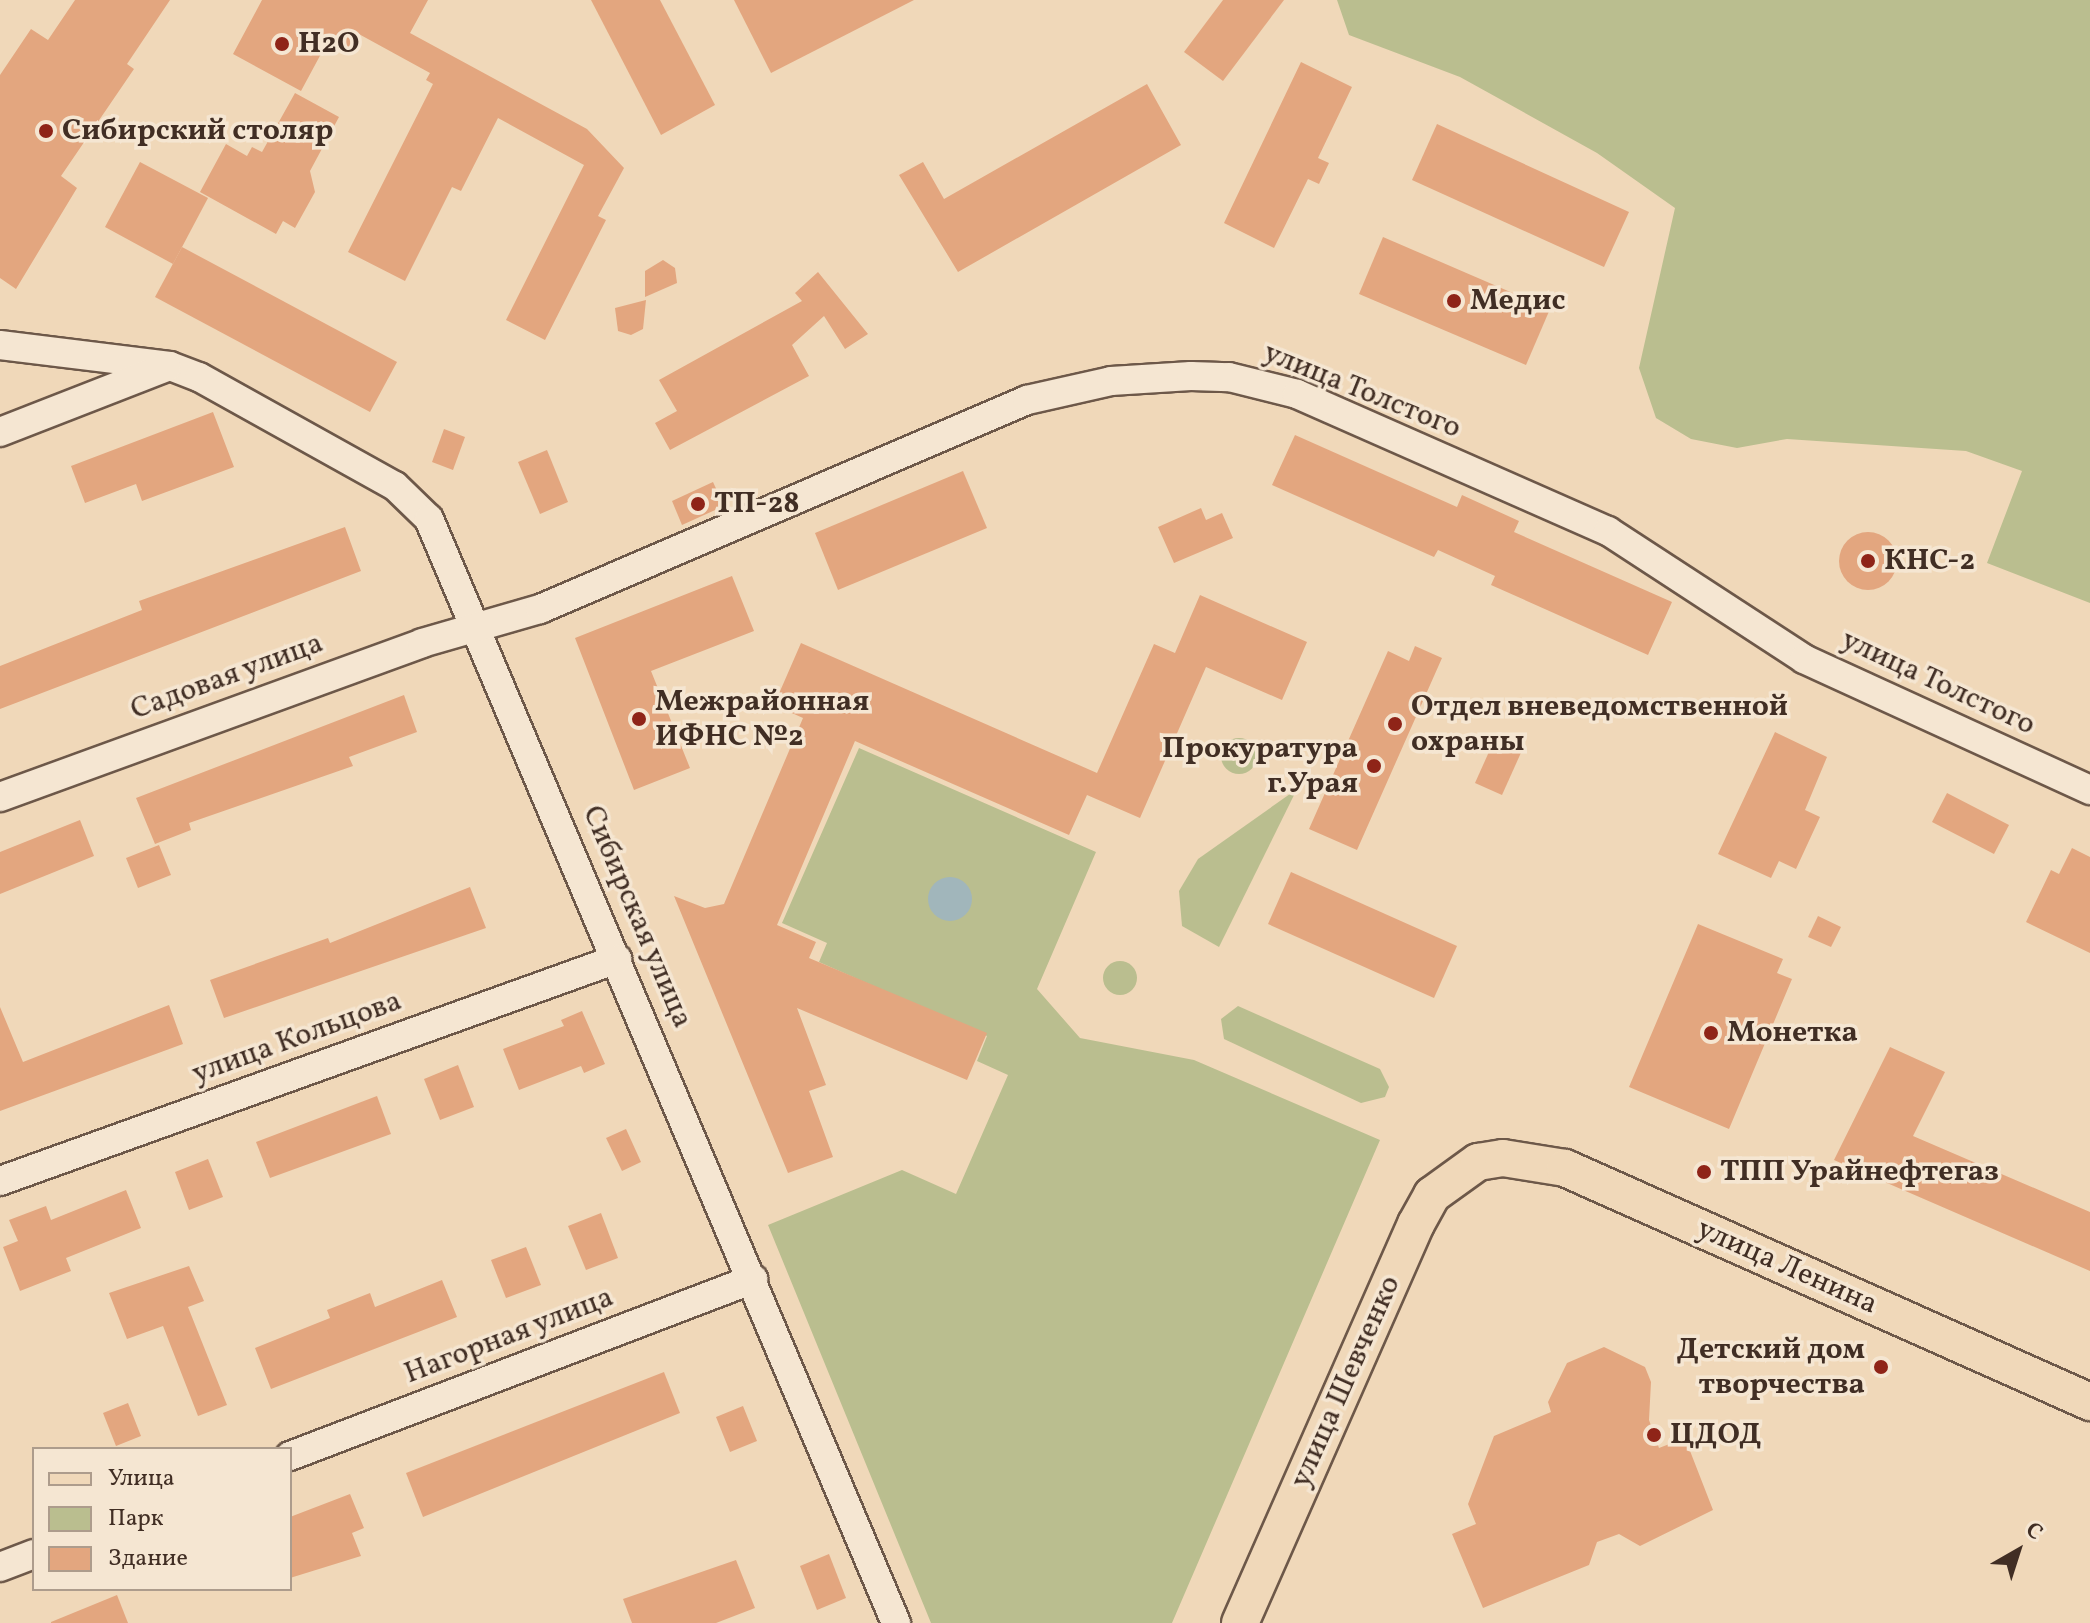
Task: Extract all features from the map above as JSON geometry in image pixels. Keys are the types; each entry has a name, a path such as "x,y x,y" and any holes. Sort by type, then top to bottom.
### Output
{"main road":[{"name":"улица Ленина","path":"1478,1162 1503,1158 1565,1168 2090,1402"},
{"name":"улица Шевченко","path":"1240,1623 1416,1224 1442,1185 1478,1162"}],"street":[{"name":"Сибирская улица","path":"0,345 170,366 242,396 415,503 440,534 896,1623"},
{"path":"0,432 170,366"},
{"name":"улица Толстого","path":"480,626 540,609 742,528 1027,400 1111,381 1229,377 1297,394 1608,531 1804,659 2090,790"},
{"name":"Садовая улица","path":"0,797 480,626"},
{"name":"улица Кольцова","path":"0,1181 617,959"},
{"name":"Нагорная улица","path":"292,1455 753,1279"},
{"path":"0,1567 32,1555"}],"green space":[{"path":"1337,0 2090,0 2090,603 1987,563 2022,471 1966,451 1787,439 1737,448 1691,439 1656,418 1639,368 1675,208 1597,153 1460,77 1349,35"},
{"path":"1239,738 1252,743 1257,756 1252,769 1239,774 1226,769 1221,756 1226,743"},
{"path":"859,748 1096,852 1037,989 1080,1038 1194,1060 1380,1140 1172,1623 931,1623 768,1225 902,1170 956,1194 1008,1075 977,1061 987,1036 819,962 827,943 782,923"},
{"path":"1297,789 1219,947 1182,926 1179,891 1198,859"},
{"path":"1120,961 1132,966 1137,978 1132,990 1120,995 1108,990 1103,978 1108,966"},
{"path":"1238,1006 1380,1069 1389,1087 1385,1097 1361,1103 1224,1039 1221,1019"}],"shaded area":[{"path":"950,877 966,883 972,899 966,915 950,921 934,915 928,899 934,883"}],"building":[{"name":"Сибирский столяр","path":"75,0 170,0 127,64 134,69 61,176 77,188 16,289 0,278 0,75 31,29 48,40"},
{"path":"262,0 428,0 410,33 587,129 624,168 598,216 606,220 545,340 506,320 584,165 498,118 461,191 452,187 405,281 348,252 433,84 426,80 430,73 357,33 348,49 329,39 301,91 233,54"},
{"path":"591,0 660,0 715,105 661,135"},
{"path":"734,0 914,0 771,73"},
{"path":"1223,0 1284,0 1223,81 1184,52"},
{"path":"1301,62 1352,87 1318,158 1329,163 1319,184 1308,179 1274,248 1224,223"},
{"path":"1147,84 1181,145 958,272 899,175 923,162 944,199"},
{"path":"295,93 339,117 310,171 315,192 295,228 283,221 276,234 200,192 226,144 247,156 252,147 262,152"},
{"path":"1437,124 1629,212 1604,267 1412,180"},
{"path":"140,162 208,198 173,264 105,227"},
{"name":"Медис","path":"1383,237 1550,309 1526,365 1359,294"},
{"path":"182,247 397,362 370,412 155,297"},
{"path":"663,260 675,268 677,283 645,297 645,271"},
{"path":"818,272 868,334 845,349 824,316 792,345 809,376 670,450 655,423 677,411 659,380 802,301 795,293"},
{"path":"646,300 643,329 631,335 618,331 615,308"},
{"path":"213,412 234,467 142,501 136,484 85,503 71,466"},
{"path":"444,429 465,437 453,470 432,462"},
{"path":"1295,435 1457,507 1462,495 1519,521 1514,532 1672,602 1648,655 1491,585 1495,576 1438,550 1434,557 1272,485"},
{"path":"547,450 568,502 540,514 518,462"},
{"path":"963,471 987,528 838,590 815,533"},
{"name":"ТП-28","path":"713,482 724,506 682,525 672,501"},
{"path":"1201,508 1206,520 1222,513 1233,538 1174,563 1158,527"},
{"path":"345,527 361,571 0,709 0,666 142,610 139,601"},
{"name":"КНС-2","path":"1868,532 1879,534 1888,541 1895,550 1895,572 1888,581 1879,588 1868,590 1857,588 1848,581 1841,572 1839,561 1841,550 1848,541 1857,534"},
{"name":"Межрайонная ИФНС №2","path":"732,576 754,631 651,671 690,768 634,790 575,638"},
{"path":"1200,595 1307,642 1282,700 1206,667 1140,818 1087,795 1069,835 855,741 777,925 816,942 809,958 987,1033 967,1080 797,1008 826,1085 809,1091 833,1157 788,1173 674,896 705,908 724,904 803,718 774,705 801,643 1097,773 1154,644 1175,653"},
{"path":"1415,646 1442,658 1357,850 1309,829 1388,651 1409,661"},
{"path":"404,695 417,732 349,757 353,766 189,823 191,830 155,844 136,798"},
{"path":"1775,732 1827,757 1805,810 1820,817 1796,869 1779,861 1771,878 1718,854"},
{"path":"1497,734 1524,746 1502,795 1475,783"},
{"path":"1947,793 2009,825 1994,854 1932,822"},
{"path":"80,820 94,856 0,894 0,852"},
{"path":"159,845 171,875 138,888 126,858"},
{"path":"2072,848 2090,857 2090,953 2026,922 2051,870 2059,874"},
{"path":"1291,872 1457,946 1434,998 1268,924"},
{"path":"470,887 486,928 224,1018 210,980 328,938 330,943"},
{"path":"1818,916 1841,927 1831,947 1808,937"},
{"name":"Монетка","path":"1698,924 1783,959 1777,973 1792,979 1729,1129 1629,1087"},
{"path":"169,1005 183,1044 0,1111 0,1007 23,1062"},
{"path":"582,1011 605,1064 584,1073 581,1066 519,1090 503,1049 564,1026 561,1020"},
{"path":"1890,1047 1945,1072 1913,1136 2090,1212 2090,1271 1834,1160"},
{"path":"458,1065 474,1107 440,1120 424,1079"},
{"path":"377,1096 391,1134 270,1178 256,1142"},
{"path":"626,1129 641,1162 622,1171 606,1138"},
{"path":"208,1159 223,1197 189,1210 175,1172"},
{"path":"126,1190 141,1228 66,1258 71,1271 20,1291 3,1247 18,1241 9,1220 46,1206 51,1220"},
{"path":"601,1213 618,1258 586,1270 568,1226"},
{"path":"526,1247 541,1285 506,1298 491,1260"},
{"path":"189,1266 204,1301 188,1307 227,1405 198,1416 163,1326 127,1339 109,1293"},
{"path":"442,1280 457,1317 271,1389 255,1348 330,1318 327,1310 370,1293 375,1307"},
{"path":"1604,1347 1645,1367 1651,1382 1649,1420 1659,1448 1685,1438 1713,1510 1640,1546 1619,1534 1597,1542 1589,1565 1483,1608 1452,1534 1476,1524 1468,1504 1494,1436 1551,1412 1548,1402 1567,1363"},
{"path":"664,1372 680,1413 423,1517 406,1473"},
{"path":"128,1403 141,1436 116,1446 103,1413"},
{"path":"743,1406 757,1441 730,1452 716,1417"},
{"path":"350,1494 364,1528 352,1533 361,1556 292,1577 292,1516"},
{"path":"829,1554 846,1598 817,1610 800,1566"},
{"path":"736,1560 755,1608 716,1623 632,1623 623,1599"},
{"path":"117,1595 128,1623 51,1623 51,1622"}],"place":[{"name":"Н2О","path":"282,44"},
{"name":"Сибирский столяр","path":"46,131"},
{"name":"Медис","path":"1454,301"},
{"name":"ТП-28","path":"698,504"},
{"name":"КНС-2","path":"1868,561"},
{"name":"Межрайонная ИФНС №2","path":"639,719"},
{"name":"Отдел вневедомственной охраны","path":"1395,724"},
{"name":"Прокуратура г.Урая","path":"1374,766"},
{"name":"Монетка","path":"1711,1033"},
{"name":"ТПП Урайнефтегаз","path":"1704,1172"},
{"name":"Детский дом творчества","path":"1881,1367"},
{"name":"ЦДОД","path":"1654,1435"}]}
